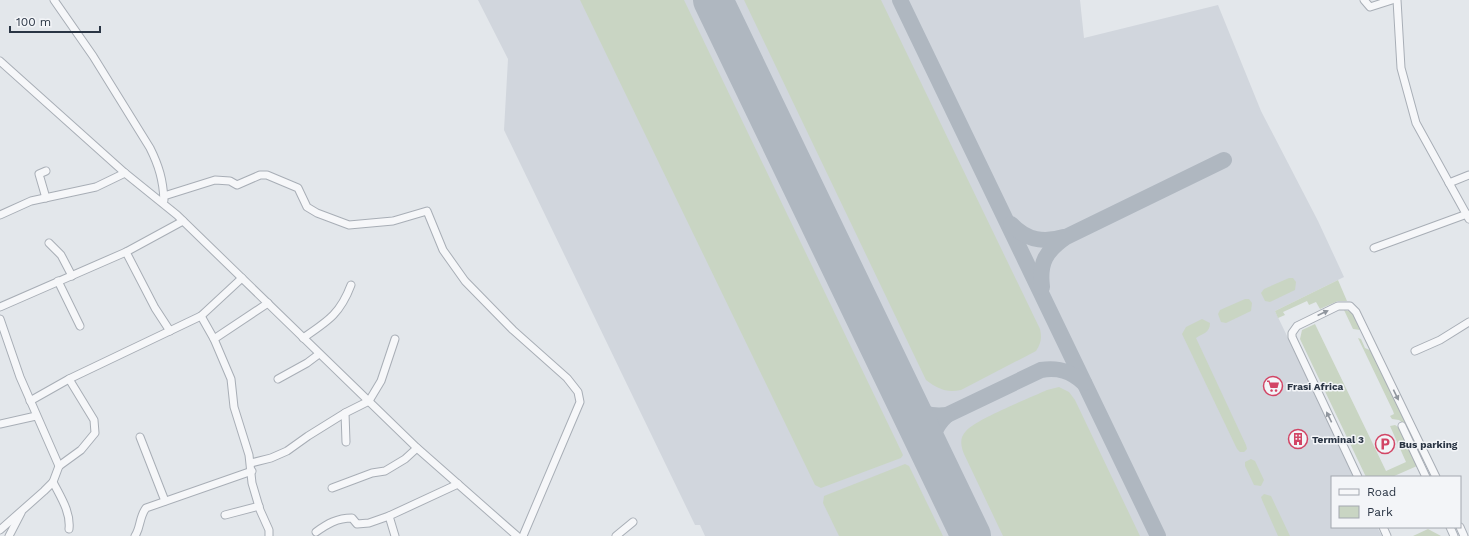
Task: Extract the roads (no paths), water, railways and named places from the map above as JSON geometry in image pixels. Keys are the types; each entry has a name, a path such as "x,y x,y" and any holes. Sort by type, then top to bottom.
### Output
{"street":[{"path":"54,0 93,56 150,148 158,164 165,204"},
{"path":"1364,0 1370,7 1392,0"},
{"path":"1374,248 1468,216 1416,123 1401,68 1397,0"},
{"path":"0,62 125,173 165,204 417,448 516,536"},
{"path":"46,170 39,174 46,198"},
{"path":"0,215 31,201 96,187 125,173"},
{"path":"164,196 216,180 230,181 237,185 260,175 267,175 298,188 307,206 317,213 349,225 393,221 427,211 443,250 464,281 513,330 567,378 578,392 580,402 523,536"},
{"path":"1449,183 1469,175"},
{"path":"0,307 126,252 183,221"},
{"path":"49,243 61,255 72,276"},
{"path":"126,252 155,308 170,331"},
{"path":"30,401 69,379 201,316 242,278"},
{"path":"58,281 80,326"},
{"path":"303,338 331,319 345,302 351,285"},
{"path":"214,339 268,303"},
{"path":"1358,476 1292,337 1294,329 1300,323 1342,305 1350,306 1356,312 1436,476"},
{"path":"201,316 214,339 231,379 234,407 251,463 252,483 269,536"},
{"path":"1,322 36,416 59,466"},
{"path":"1415,351 1440,340 1469,322"},
{"path":"251,463 271,458 287,451 345,413 369,401 381,381 395,339"},
{"path":"278,379 307,363 319,354"},
{"path":"0,530 53,482 59,466 81,450 95,433 96,427 94,420 69,379"},
{"path":"345,413 346,442"},
{"path":"0,424 36,416"},
{"path":"1402,426 1426,476"},
{"path":"140,437 165,501"},
{"path":"332,488 372,473 389,469 405,459 417,448"},
{"path":"134,536 138,531 140,516 146,508 252,471"},
{"path":"53,482 66,509 70,523 69,529"},
{"path":"316,532 329,523 340,519 352,518 357,524 369,523 389,516 458,484"},
{"path":"225,515 259,506"},
{"path":"9,536 18,522 21,511"},
{"path":"389,516 395,536"},
{"path":"616,536 634,522"}],"place":[{"name":"Frasi Africa","path":"1273,386"},
{"name":"Terminal 3","path":"1298,439"},
{"name":"Bus parking","path":"1385,444"}]}
